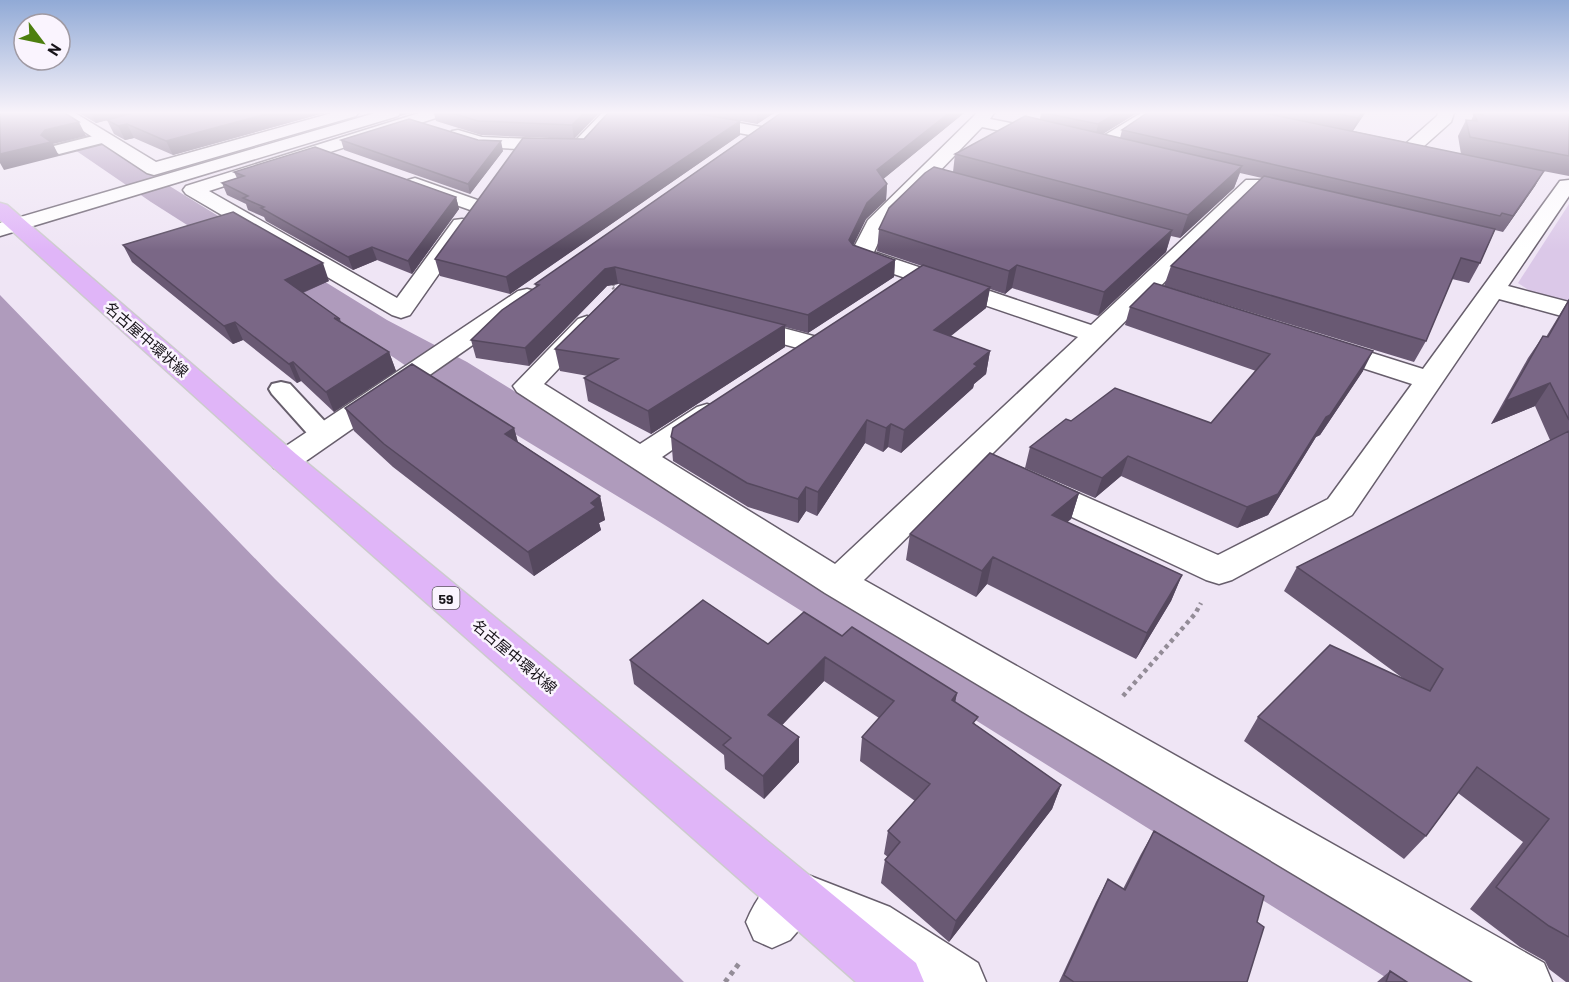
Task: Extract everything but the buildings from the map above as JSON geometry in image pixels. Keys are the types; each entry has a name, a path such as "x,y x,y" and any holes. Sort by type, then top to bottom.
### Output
{"main road":[{"name":"名古屋中環状線","path":"6,222 285,460 783,909 897,982"}],"street":[{"path":"139,159 154,169 190,159"},
{"path":"6,222 113,196 240,159"},
{"path":"292,159 193,190 401,310 488,189"},
{"path":"346,159 352,161"},
{"path":"939,159 876,225 861,255 1096,335"},
{"path":"393,176 476,206"},
{"path":"922,176 944,182"},
{"path":"1232,179 1274,189"},
{"path":"1544,180 1568,185"},
{"path":"838,582 1096,335 1153,293 1176,246 1253,184"},
{"path":"969,457 1219,571 1340,507 1493,290 1510,246 1568,185"},
{"path":"887,294 916,275"},
{"path":"285,460 412,376 546,282"},
{"path":"618,285 527,386 838,582 1092,732 1525,982"},
{"path":"1493,290 1569,310"},
{"path":"709,317 808,346"},
{"path":"1307,342 1429,380"},
{"path":"640,458 726,401"},
{"path":"783,909 872,925 959,982"}],"lane":[{"path":"281,389 322,435"}],"path":[{"path":"1092,732 1195,614 1219,571"}],"shaded area":[{"path":"88,159 125,159 387,320 467,362 832,586 1504,982 1393,982 655,519 434,385 371,342 151,202"},
{"path":"1569,204 1569,302 1533,293 1518,283"},
{"path":"0,295 275,579 684,982 0,982"}]}
